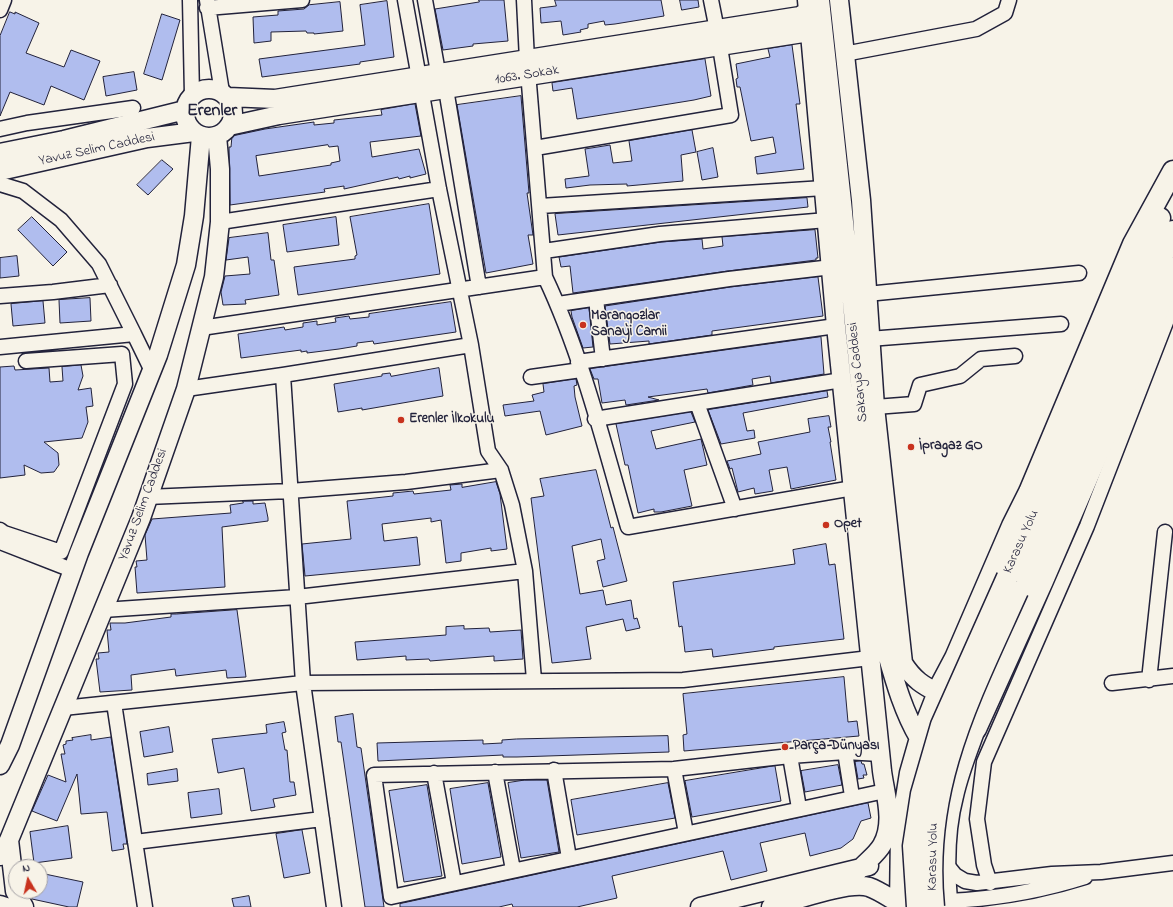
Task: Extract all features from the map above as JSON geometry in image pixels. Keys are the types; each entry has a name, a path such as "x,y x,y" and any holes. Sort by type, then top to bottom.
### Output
{"highway":[{"path":"938,692 955,658 1012,526 1029,492 1133,244 1173,171"},
{"name":"Karasu Yolu","path":"942,906 932,844 935,817 946,763 958,727 1013,584 1173,186"},
{"name":"Karasu Yolu","path":"906,906 913,846 922,794 941,725 1090,434 1173,231"},
{"path":"976,729 1043,581 1158,313 1173,268"}],"main road":[{"name":"Sakarya Caddesi","path":"839,0 861,200 869,340 875,407 903,663 912,677 959,705 976,729"},
{"name":"1063. Sokak","path":"718,38 800,16 814,4"},
{"name":"Sakarya Caddesi","path":"814,4 817,39 842,202 887,654 897,689 919,738 937,764 962,770"},
{"name":"1063. Sokak","path":"225,95 275,99 419,84 446,88 528,68 718,38 803,33 817,39"},
{"path":"817,39 824,188 836,326 881,762 887,803 887,834 882,845 859,870"},
{"name":"1063. Sokak","path":"210,133 419,84 438,72 528,68"},
{"path":"0,765 10,745 72,570 152,371 186,265 210,133 233,112 225,95 207,89 188,103 185,118 188,126 210,133"},
{"name":"Yavuz Selim Caddesi","path":"0,153 64,140 188,103"},
{"name":"Yavuz Selim Caddesi","path":"0,171 147,138 210,133 220,169 220,222 214,277 186,389 147,497 103,610 9,840 0,856"},
{"path":"700,907 859,870 874,864 887,856 894,847 900,830 910,771 919,738 938,692"},
{"path":"942,906 947,840 954,797 976,729"},
{"path":"881,762 886,778 894,783 903,780 910,771"},
{"path":"885,791 895,792 906,797"},
{"path":"900,830 906,906"},
{"path":"9,840 15,891 24,907"},
{"path":"771,907 835,889 854,886 868,887 906,906"},
{"path":"0,905 6,907"}],"street":[{"path":"0,10 4,0"},
{"path":"188,103 190,0"},
{"path":"225,95 207,4 300,0"},
{"path":"405,0 439,189 471,345 488,451 501,470 512,505 525,571 534,680"},
{"path":"425,0 438,72"},
{"path":"524,0 545,277 558,304 579,366 628,527 853,488"},
{"path":"535,148 731,116 711,0"},
{"path":"844,54 976,29 1005,13 1009,0"},
{"path":"446,88 479,287"},
{"path":"0,129 27,123 133,108"},
{"path":"0,184 23,191 61,220 99,264 152,371"},
{"path":"540,206 824,188"},
{"path":"220,222 439,189"},
{"path":"544,250 660,234 827,220"},
{"path":"558,304 730,279 832,267"},
{"path":"867,294 1080,273"},
{"path":"201,328 545,277"},
{"path":"0,296 53,292 110,285"},
{"path":"596,299 603,359"},
{"path":"990,883 984,865 977,819 984,762 1087,526 1173,304"},
{"path":"869,340 1061,324"},
{"path":"531,377 603,359 836,326"},
{"path":"0,347 134,334"},
{"path":"186,389 283,376 471,345"},
{"path":"0,530 4,533 61,552 125,384 122,354 26,361"},
{"path":"875,407 914,404 920,385 960,376 981,359 1014,356"},
{"path":"283,376 302,683 334,907"},
{"path":"596,419 842,380"},
{"path":"697,403 735,509"},
{"path":"147,497 290,491 406,482 501,470"},
{"path":"1149,680 1166,532"},
{"path":"0,542 72,570"},
{"path":"103,610 297,596 525,571"},
{"path":"63,708 302,683 684,680 870,658"},
{"path":"1112,683 1149,680 1173,676"},
{"path":"114,703 145,907"},
{"path":"881,762 845,752 790,756 674,769 554,770 374,775 391,897 852,796 885,791"},
{"path":"845,752 852,796"},
{"path":"790,756 799,808"},
{"path":"674,769 686,832"},
{"path":"554,770 569,858"},
{"path":"495,772 512,870"},
{"path":"434,774 454,883"},
{"path":"135,842 322,819"},
{"path":"946,864 955,875 965,881 990,883 1052,874 1101,872 1173,863"},
{"path":"942,906 977,904 1054,888 1101,872"}],"building":[{"path":"479,0 504,0 508,41 473,44 473,46 443,50 435,9 479,2"},
{"path":"555,0 661,0 664,16 615,24 605,25 604,21 588,24 588,28 580,30 581,32 563,35 561,21 541,23 540,8 556,6"},
{"path":"680,0 698,0 699,7 682,10"},
{"path":"387,1 394,57 360,62 360,64 262,77 259,59 365,45 360,5"},
{"path":"340,2 343,31 314,34 307,33 306,31 271,32 271,41 254,43 253,17 278,15 278,11 304,9 309,5"},
{"path":"10,12 15,14 15,12 39,23 26,53 64,67 71,50 100,61 84,100 51,86 44,105 10,92 0,116 0,36"},
{"path":"162,14 180,20 162,80 144,74"},
{"path":"792,45 800,104 796,104 804,169 757,174 755,157 776,153 773,137 751,141 740,87 737,87 736,79 738,78 736,64 770,57 768,49"},
{"path":"705,59 711,96 694,100 577,119 572,88 553,91 552,83"},
{"path":"134,72 137,90 106,96 103,77"},
{"path":"521,96 529,193 527,193 533,235 528,235 533,264 486,273 457,105"},
{"path":"415,104 421,136 370,142 372,157 419,149 426,174 410,178 410,176 399,179 398,177 344,189 344,186 324,189 325,192 230,205 229,147 231,147 232,136 265,129 314,122 314,125 334,123 334,120 382,115 381,110","holes":["328,145 329,147 338,146 340,161 331,163 331,165 259,176 256,156"]},
{"path":"692,130 696,152 681,155 683,181 627,186 627,184 590,185 566,188 565,179 589,176 585,149 610,145 613,163 632,161 629,141"},
{"path":"713,148 718,177 702,180 697,152"},
{"path":"162,160 173,169 148,195 137,185"},
{"path":"807,198 808,207 558,235 555,214"},
{"path":"429,204 440,274 298,295 294,267 355,259 355,256 357,255 350,217"},
{"path":"32,217 67,252 53,266 18,230"},
{"path":"336,217 339,245 287,252 283,225"},
{"path":"815,230 818,258 816,258 816,260 573,293 570,266 561,267 559,257 661,242 702,239 703,249 723,246 722,237"},
{"path":"268,233 271,260 274,260 279,295 245,300 246,304 223,305 221,292 225,276 250,274 248,257 226,260 229,238"},
{"path":"17,256 19,276 0,278 0,258"},
{"path":"818,277 823,316 712,331 712,335 649,344 649,341 610,344 605,306 730,287"},
{"path":"90,298 91,321 60,323 59,300"},
{"path":"43,301 45,323 13,326 11,304"},
{"path":"451,302 456,332 374,344 373,341 357,343 357,346 307,353 307,351 301,352 301,350 241,358 238,334 284,327 285,330 303,327 303,323 317,321 317,325 336,322 335,318 349,316 350,319 369,317 369,314"},
{"path":"589,308 593,347 583,348 571,311"},
{"path":"821,337 824,374 771,383 770,376 752,379 753,385 708,393 707,389 648,397 659,400 626,405 625,400 602,403 598,379 594,379 590,369"},
{"path":"81,365 83,376 78,390 91,388 93,406 86,407 88,422 82,438 44,442 58,453 59,465 54,472 41,473 24,465 25,475 0,478 0,367 14,366 15,370 49,368 50,382 63,381 62,367"},
{"path":"439,368 443,396 362,410 362,408 338,412 334,384 382,376 382,374 390,373 391,376"},
{"path":"576,379 577,385 574,386 575,397 582,426 546,435 540,411 505,416 503,405 534,401 532,395 544,392 543,384"},
{"path":"827,391 828,397 743,413 747,431 754,430 755,438 721,444 708,410"},
{"path":"691,412 695,422 651,431 656,449 701,439 707,465 684,470 692,506 661,512 654,512 654,509 638,513 628,465 625,465 616,424"},
{"path":"829,416 831,427 828,427 836,480 791,489 787,467 769,470 773,491 755,494 754,488 738,492 732,468 730,469 727,461 761,454 758,442 810,432 808,419"},
{"path":"596,470 627,581 603,587 597,561 605,559 601,539 572,546 580,594 603,590 606,605 631,600 634,619 637,618 640,628 626,631 623,619 586,627 591,659 552,663 531,498 544,496 540,479"},
{"path":"496,482 500,494 507,549 491,551 491,548 461,553 461,561 446,563 441,520 431,522 431,518 382,524 384,541 417,537 420,565 305,576 302,544 351,539 347,501 393,496 393,493 413,491 414,494 451,490 450,485 462,484 462,487"},
{"path":"243,501 253,501 253,504 265,503 268,521 222,527 225,587 137,593 136,561 147,560 145,535 152,519 231,513 230,505 243,503"},
{"path":"826,544 829,565 835,564 844,639 774,647 774,649 713,657 712,649 685,652 682,626 679,627 673,582 795,564 793,550"},
{"path":"237,610 246,677 227,678 226,670 176,676 175,669 131,675 132,690 100,692 96,659 99,659 98,653 109,652 107,630 111,630 110,623 125,623 171,617 171,614"},
{"path":"464,626 464,629 489,628 490,632 521,630 523,659 494,661 494,656 430,661 429,659 406,660 406,656 357,660 355,642 446,635 446,627"},
{"path":"844,677 848,722 857,721 859,736 684,751 683,735 687,734 683,694"},
{"path":"353,714 357,747 361,748 384,907 365,907 341,742 338,742 335,717"},
{"path":"284,722 286,732 282,733 285,750 287,750 290,782 294,782 296,795 273,799 275,807 251,811 244,768 218,773 212,739 267,733 266,725"},
{"path":"169,727 173,752 144,757 140,732"},
{"path":"91,735 91,740 111,737 127,844 123,844 124,849 112,851 107,812 81,814 77,774 57,821 32,811 48,775 66,782 61,754 65,754 63,745 66,744 66,741 73,740 72,738"},
{"path":"668,736 669,752 517,757 503,757 503,755 378,761 377,743 483,740 483,744 502,743 502,740 516,739"},
{"path":"861,761 862,764 864,764 867,775 863,775 864,778 858,779 855,762"},
{"path":"838,765 842,785 805,792 801,771"},
{"path":"775,766 781,801 692,817 685,781"},
{"path":"177,769 178,781 148,785 147,774"},
{"path":"525,780 547,780 559,852 521,858 508,783"},
{"path":"488,783 501,857 462,864 450,789"},
{"path":"668,783 675,818 577,835 571,800"},
{"path":"427,785 442,876 404,882 389,791"},
{"path":"219,789 222,814 191,818 188,793"},
{"path":"868,803 871,818 861,821 853,839 841,848 810,856 805,833 760,843 767,871 731,880 723,851 612,876 617,898 577,907 513,907 512,904 499,907 400,907 400,904"},
{"path":"68,826 72,858 48,861 48,859 33,859 30,832"},
{"path":"302,830 310,873 284,878 276,834"},
{"path":"48,875 83,882 77,907 69,907 32,899 48,899"},
{"path":"249,896 251,907 234,907 232,899"}],"place":[{"name":"Marangozlar Sanayi Camii","path":"583,325"},
{"name":"Erenler İlkokulu","path":"401,420"},
{"name":"İpragaz GO","path":"911,447"},
{"name":"Opet","path":"826,525"},
{"name":"Parça Dünyası","path":"785,747"}],"district":[{"name":"Erenler","path":"212,112"}]}
